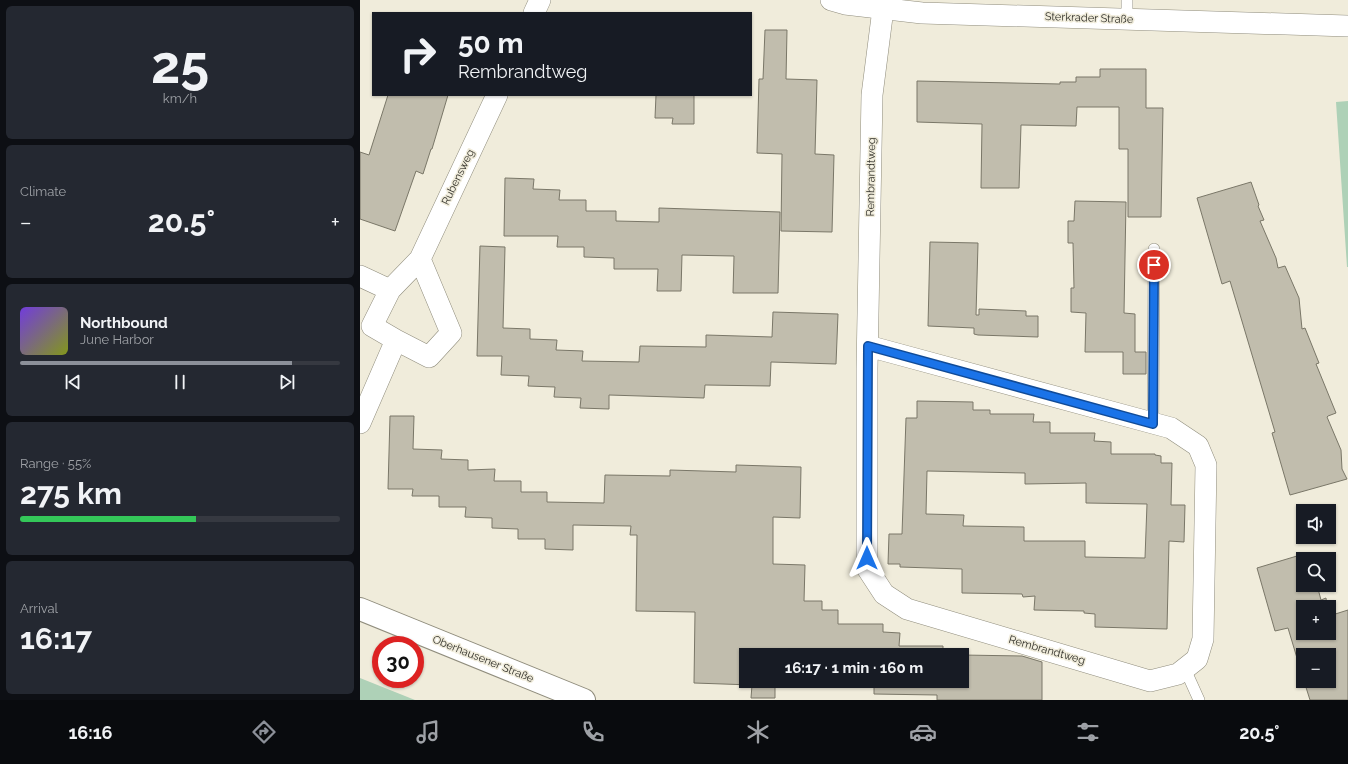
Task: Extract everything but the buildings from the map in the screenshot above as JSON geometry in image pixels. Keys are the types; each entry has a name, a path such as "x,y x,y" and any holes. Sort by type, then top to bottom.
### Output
{"main road":[{"name":"Oberhausener Straße","path":"360,609 584,700"}],"street":[{"path":"534,12 540,0"},
{"name":"Sterkrader Straße","path":"831,0 845,4 922,13 1127,10 1348,26"},
{"name":"Rembrandtweg","path":"868,346 1171,428 1198,446 1206,465 1203,639 1197,659 1178,674 1150,681 907,609 884,594 867,568 868,346 872,94 883,9"},
{"name":"Rubensweg","path":"420,259 451,333 429,357 372,326 390,290 420,259 497,96"},
{"path":"360,276 390,290"},
{"path":"360,423 396,340"}],"lane":[{"path":"1153,424 1154,249"},
{"path":"1185,668 1199,700"}],"green space":[{"path":"1348,101 1348,267 1347,267 1336,102"},
{"path":"360,678 372,683 372,688 385,688 415,700 360,700"}],"route":[{"path":"867,558 868,346 1153,424 1154,265"}]}
